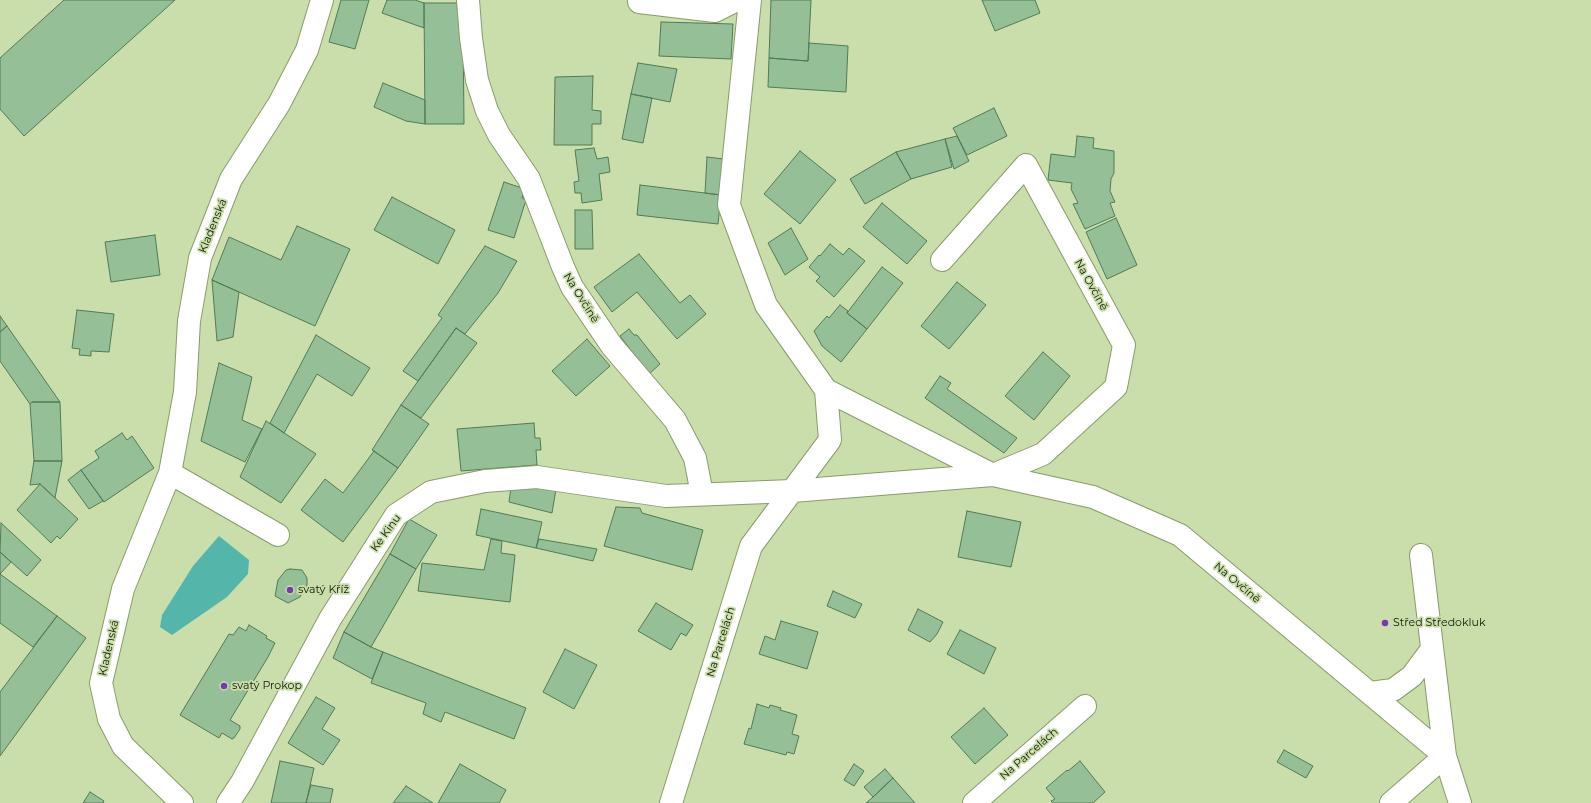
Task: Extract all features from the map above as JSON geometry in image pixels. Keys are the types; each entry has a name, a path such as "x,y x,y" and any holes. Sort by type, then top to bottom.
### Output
{"street":[{"name":"Kladenská","path":"182,803 123,746 109,719 101,683 123,589 170,473 185,392 189,320 200,258 232,179 280,104 307,50 322,0"},
{"name":"Na Ovčíně","path":"468,0 471,38 477,80 488,111 499,135 528,179 572,287 612,346 675,420 695,458 702,494 792,490 993,475 1043,454 1116,387 1124,345 1026,165 942,260"},
{"path":"639,0 639,2 714,11 737,0"},
{"name":"Na Ovčíně","path":"750,0 729,205 766,305 826,390 993,475 1093,497 1180,535 1445,756"},
{"path":"792,490 830,440 826,390"},
{"path":"170,473 278,535"},
{"name":"Ke Kinu","path":"228,803 242,782 330,619 396,515 431,492 485,481 537,477 666,496 702,494"},
{"name":"Na Parcelách","path":"671,803 751,546 792,490"},
{"path":"1420,555 1445,756 1460,803"},
{"path":"1370,693 1393,690 1412,676 1432,649"},
{"name":"Na Parcelách","path":"974,803 1085,706"},
{"path":"1391,803 1445,756"}],"water":[{"path":"219,536 249,560 248,574 227,597 172,635 160,627 162,615 193,566"}],"building":[{"path":"64,0 175,0 24,136 0,109 0,58"},
{"path":"341,0 369,0 355,49 329,42"},
{"path":"387,0 415,0 424,3 424,28 382,13"},
{"path":"771,0 811,0 808,61 769,58"},
{"path":"982,0 1035,0 1040,13 995,31"},
{"path":"424,3 459,3 463,25 464,124 425,124"},
{"path":"661,22 733,24 731,59 659,56"},
{"path":"809,43 848,46 846,92 768,87 769,58 808,61"},
{"path":"638,63 677,69 670,102 631,94"},
{"path":"593,76 592,110 601,111 601,124 592,124 592,145 554,145 555,77"},
{"path":"383,83 425,100 425,124 406,121 374,107"},
{"path":"631,94 652,98 643,143 622,139"},
{"path":"994,108 1007,136 967,155 953,128"},
{"path":"957,136 969,161 954,169 945,139"},
{"path":"1077,136 1094,138 1093,148 1114,151 1114,173 1111,179 1110,191 1115,202 1110,203 1115,216 1085,229 1073,204 1078,203 1071,189 1072,183 1048,180 1051,154 1075,157"},
{"path":"945,139 952,167 911,179 896,152"},
{"path":"594,148 597,159 608,157 610,172 599,174 602,200 582,203 581,193 575,193 574,182 579,181 575,150"},
{"path":"800,151 836,180 800,224 764,194"},
{"path":"896,152 911,179 865,204 850,179"},
{"path":"707,157 724,159 721,195 705,193"},
{"path":"504,182 525,189 522,198 526,200 514,238 488,230"},
{"path":"640,185 721,195 718,224 637,215"},
{"path":"392,197 455,230 438,264 374,230"},
{"path":"882,203 927,241 907,264 863,227"},
{"path":"575,210 592,210 593,249 575,249"},
{"path":"1116,218 1137,265 1107,279 1086,232"},
{"path":"297,226 350,249 315,326 212,280 229,237 281,260"},
{"path":"791,228 808,259 785,275 768,243"},
{"path":"155,235 160,275 111,282 105,242"},
{"path":"830,244 843,255 849,248 865,261 834,297 816,281 820,277 809,267"},
{"path":"485,246 517,261 498,293 465,334 456,328 418,381 403,371 442,318 438,315"},
{"path":"639,254 680,303 690,295 706,314 677,339 637,292 612,312 594,287"},
{"path":"882,267 903,283 867,329 847,313"},
{"path":"212,280 239,292 233,337 217,341"},
{"path":"957,282 986,305 949,349 921,326"},
{"path":"840,305 848,311 847,313 867,329 841,362 822,346 814,331 827,316 829,318"},
{"path":"77,310 114,314 109,352 91,351 91,356 79,355 80,349 72,348"},
{"path":"0,316 7,326 0,332"},
{"path":"7,326 60,402 32,402 30,404 0,361 0,332"},
{"path":"456,328 477,343 421,418 401,405"},
{"path":"629,329 634,335 637,335 660,364 649,374 620,336"},
{"path":"316,335 370,368 352,396 317,374 284,433 270,423"},
{"path":"587,339 610,366 576,396 552,371"},
{"path":"1043,352 1070,376 1034,420 1005,396"},
{"path":"219,363 252,377 242,420 262,429 245,462 201,441"},
{"path":"940,376 951,383 947,389 1017,438 1004,453 925,398"},
{"path":"32,402 60,402 62,461 34,461 30,404"},
{"path":"401,405 429,424 398,468 372,450"},
{"path":"266,421 316,454 281,503 240,477"},
{"path":"534,423 535,438 540,438 541,450 536,450 537,465 461,471 457,429"},
{"path":"122,433 127,440 132,436 154,468 104,502 81,470 99,458 95,451"},
{"path":"374,451 398,468 343,542 301,510 325,479 343,493"},
{"path":"34,461 62,461 55,498 40,484 30,485"},
{"path":"81,470 103,501 89,509 68,480"},
{"path":"40,484 78,519 60,539 57,536 51,543 17,510"},
{"path":"511,487 556,489 552,513 509,502"},
{"path":"616,507 640,508 642,513 703,530 692,570 604,546"},
{"path":"481,509 542,522 536,548 476,535"},
{"path":"967,511 1021,522 1011,567 958,557"},
{"path":"409,519 437,535 416,569 390,554"},
{"path":"1,523 41,560 27,576 0,552"},
{"path":"491,539 502,541 501,553 515,555 510,602 418,591 422,563 484,570"},
{"path":"539,539 597,549 593,561 536,548"},
{"path":"0,552 11,562 0,574"},
{"path":"390,554 416,569 371,647 344,632"},
{"name":"svatý Kříž","path":"286,570 302,570 307,578 307,585 300,597 288,603 275,596 278,580"},
{"path":"0,574 57,616 33,647 0,623"},
{"path":"833,591 862,604 855,618 827,606"},
{"path":"656,603 693,625 686,636 681,633 671,650 638,631"},
{"path":"918,609 943,622 937,634 930,642 908,630"},
{"path":"57,616 86,638 0,756 0,692"},
{"path":"781,621 818,632 807,669 759,654 765,636 775,640"},
{"name":"svatý Prokop","path":"249,625 267,636 266,638 275,643 230,720 240,726 240,729 232,739 222,733 219,738 180,715 229,634 233,635 239,627 246,631"},
{"path":"960,630 996,648 984,674 947,654"},
{"path":"344,632 383,652 372,679 333,658"},
{"path":"565,649 597,665 574,709 543,692"},
{"path":"383,652 526,708 514,739 445,712 441,722 423,714 426,703 371,683"},
{"path":"316,697 335,708 322,729 340,740 323,765 288,743"},
{"path":"757,704 769,708 770,705 781,708 780,710 797,715 792,734 799,736 794,754 787,752 786,755 744,744 749,728 751,729"},
{"path":"984,708 1008,735 975,764 951,737"},
{"path":"1284,750 1313,766 1306,778 1277,762"},
{"path":"280,761 314,768 306,803 271,803"},
{"path":"1080,761 1105,792 1093,803 1053,803 1051,801 1055,799 1046,788"},
{"path":"460,764 506,790 499,803 438,803"},
{"path":"854,764 864,771 854,786 844,780"},
{"path":"885,769 893,778 873,797 864,787"},
{"path":"893,778 915,803 866,803 873,797"},
{"path":"311,785 333,789 330,803 306,803"},
{"path":"406,786 433,803 393,803"},
{"path":"90,792 104,801 103,803 83,803"}],"place":[{"name":"svatý Kříž","path":"290,590"},
{"name":"Střed Středokluk","path":"1385,623"},
{"name":"svatý Prokop","path":"224,686"}]}
